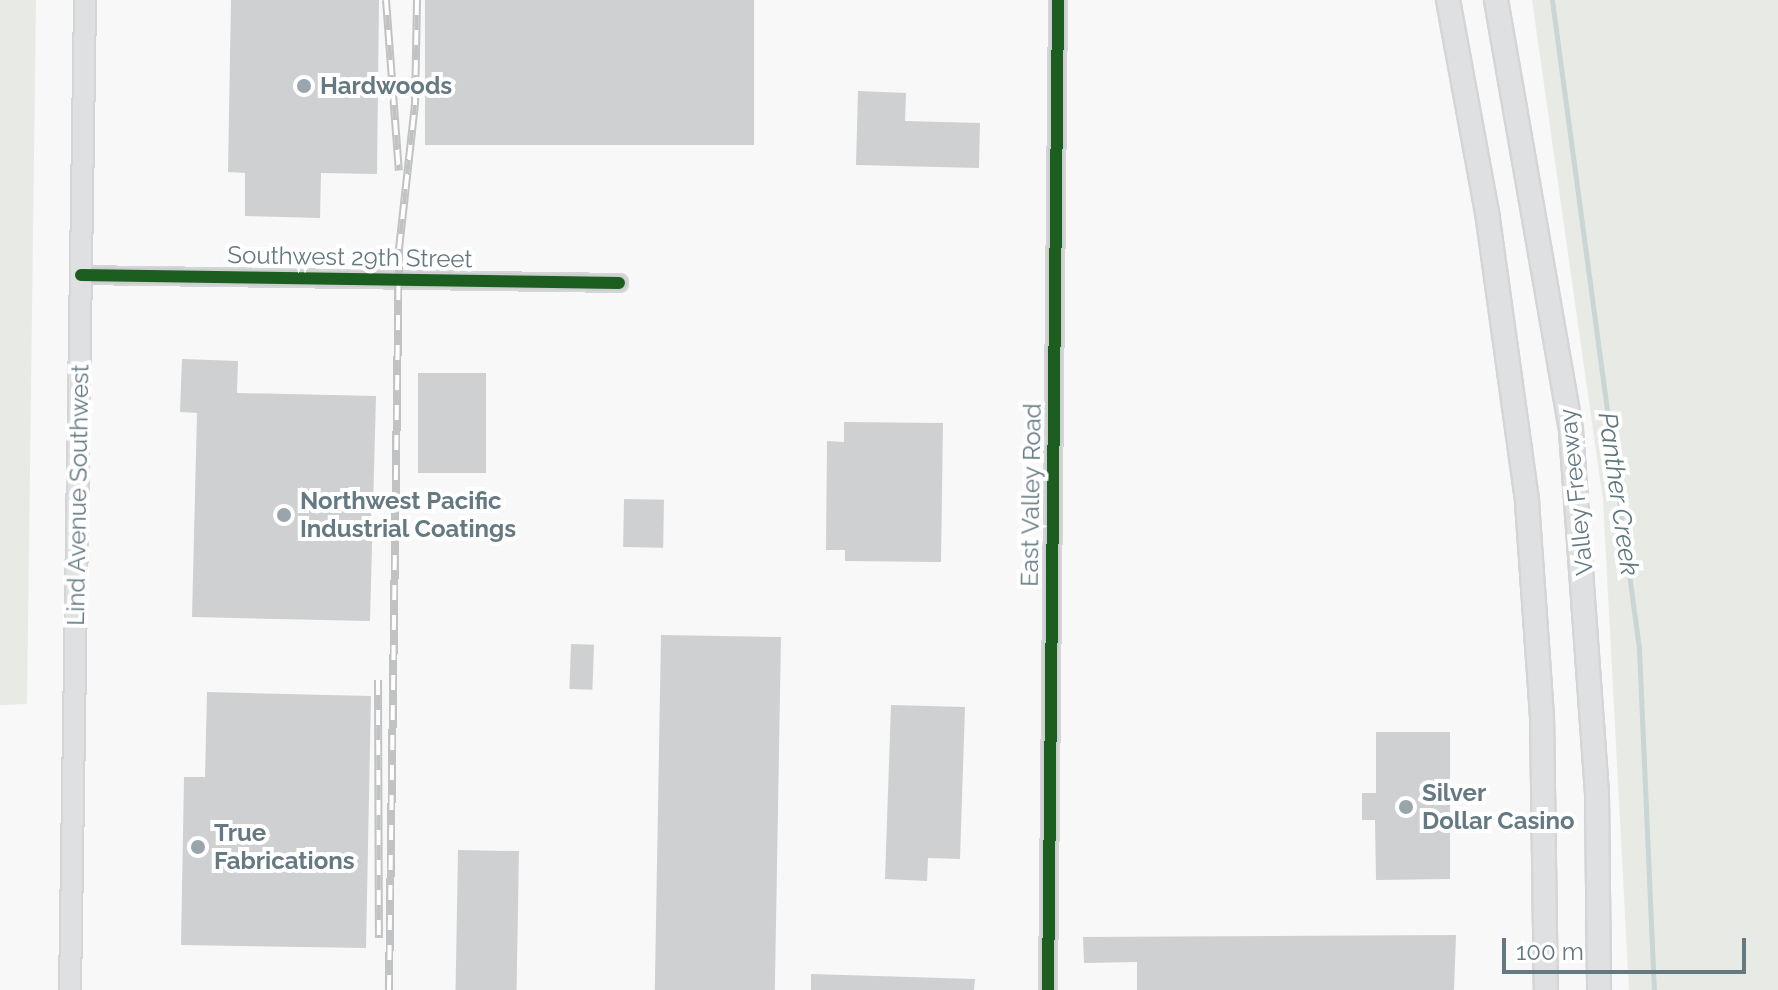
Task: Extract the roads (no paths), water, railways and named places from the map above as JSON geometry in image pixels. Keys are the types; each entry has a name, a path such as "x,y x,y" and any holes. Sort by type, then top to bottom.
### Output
{"highway":[{"name":"Valley Freeway","path":"1448,0 1527,502 1543,729 1546,990"},
{"name":"Valley Freeway","path":"1496,0 1569,417 1590,644 1599,990"},
{"path":"1557,361 1553,399 1584,774 1586,990"}],"main road":[{"name":"Lind Avenue Southwest","path":"70,990 85,0"}],"street":[{"name":"East Valley Road","path":"1048,990 1058,0"},
{"name":"Southwest 29th Street","path":"81,275 619,283"}],"waterway":[{"name":"Panther Creek","path":"1552,0 1639,649 1654,990"}],"railway":[{"path":"386,0 399,171"},
{"path":"389,990 399,249 415,105 417,0"},
{"path":"378,680 379,938"}],"place":[{"name":"Hardwoods","path":"304,86"},
{"name":"Northwest Pacific Industrial Coatings","path":"284,515"},
{"name":"Silver Dollar Casino","path":"1406,807"},
{"name":"True Fabrications","path":"198,847"}]}
